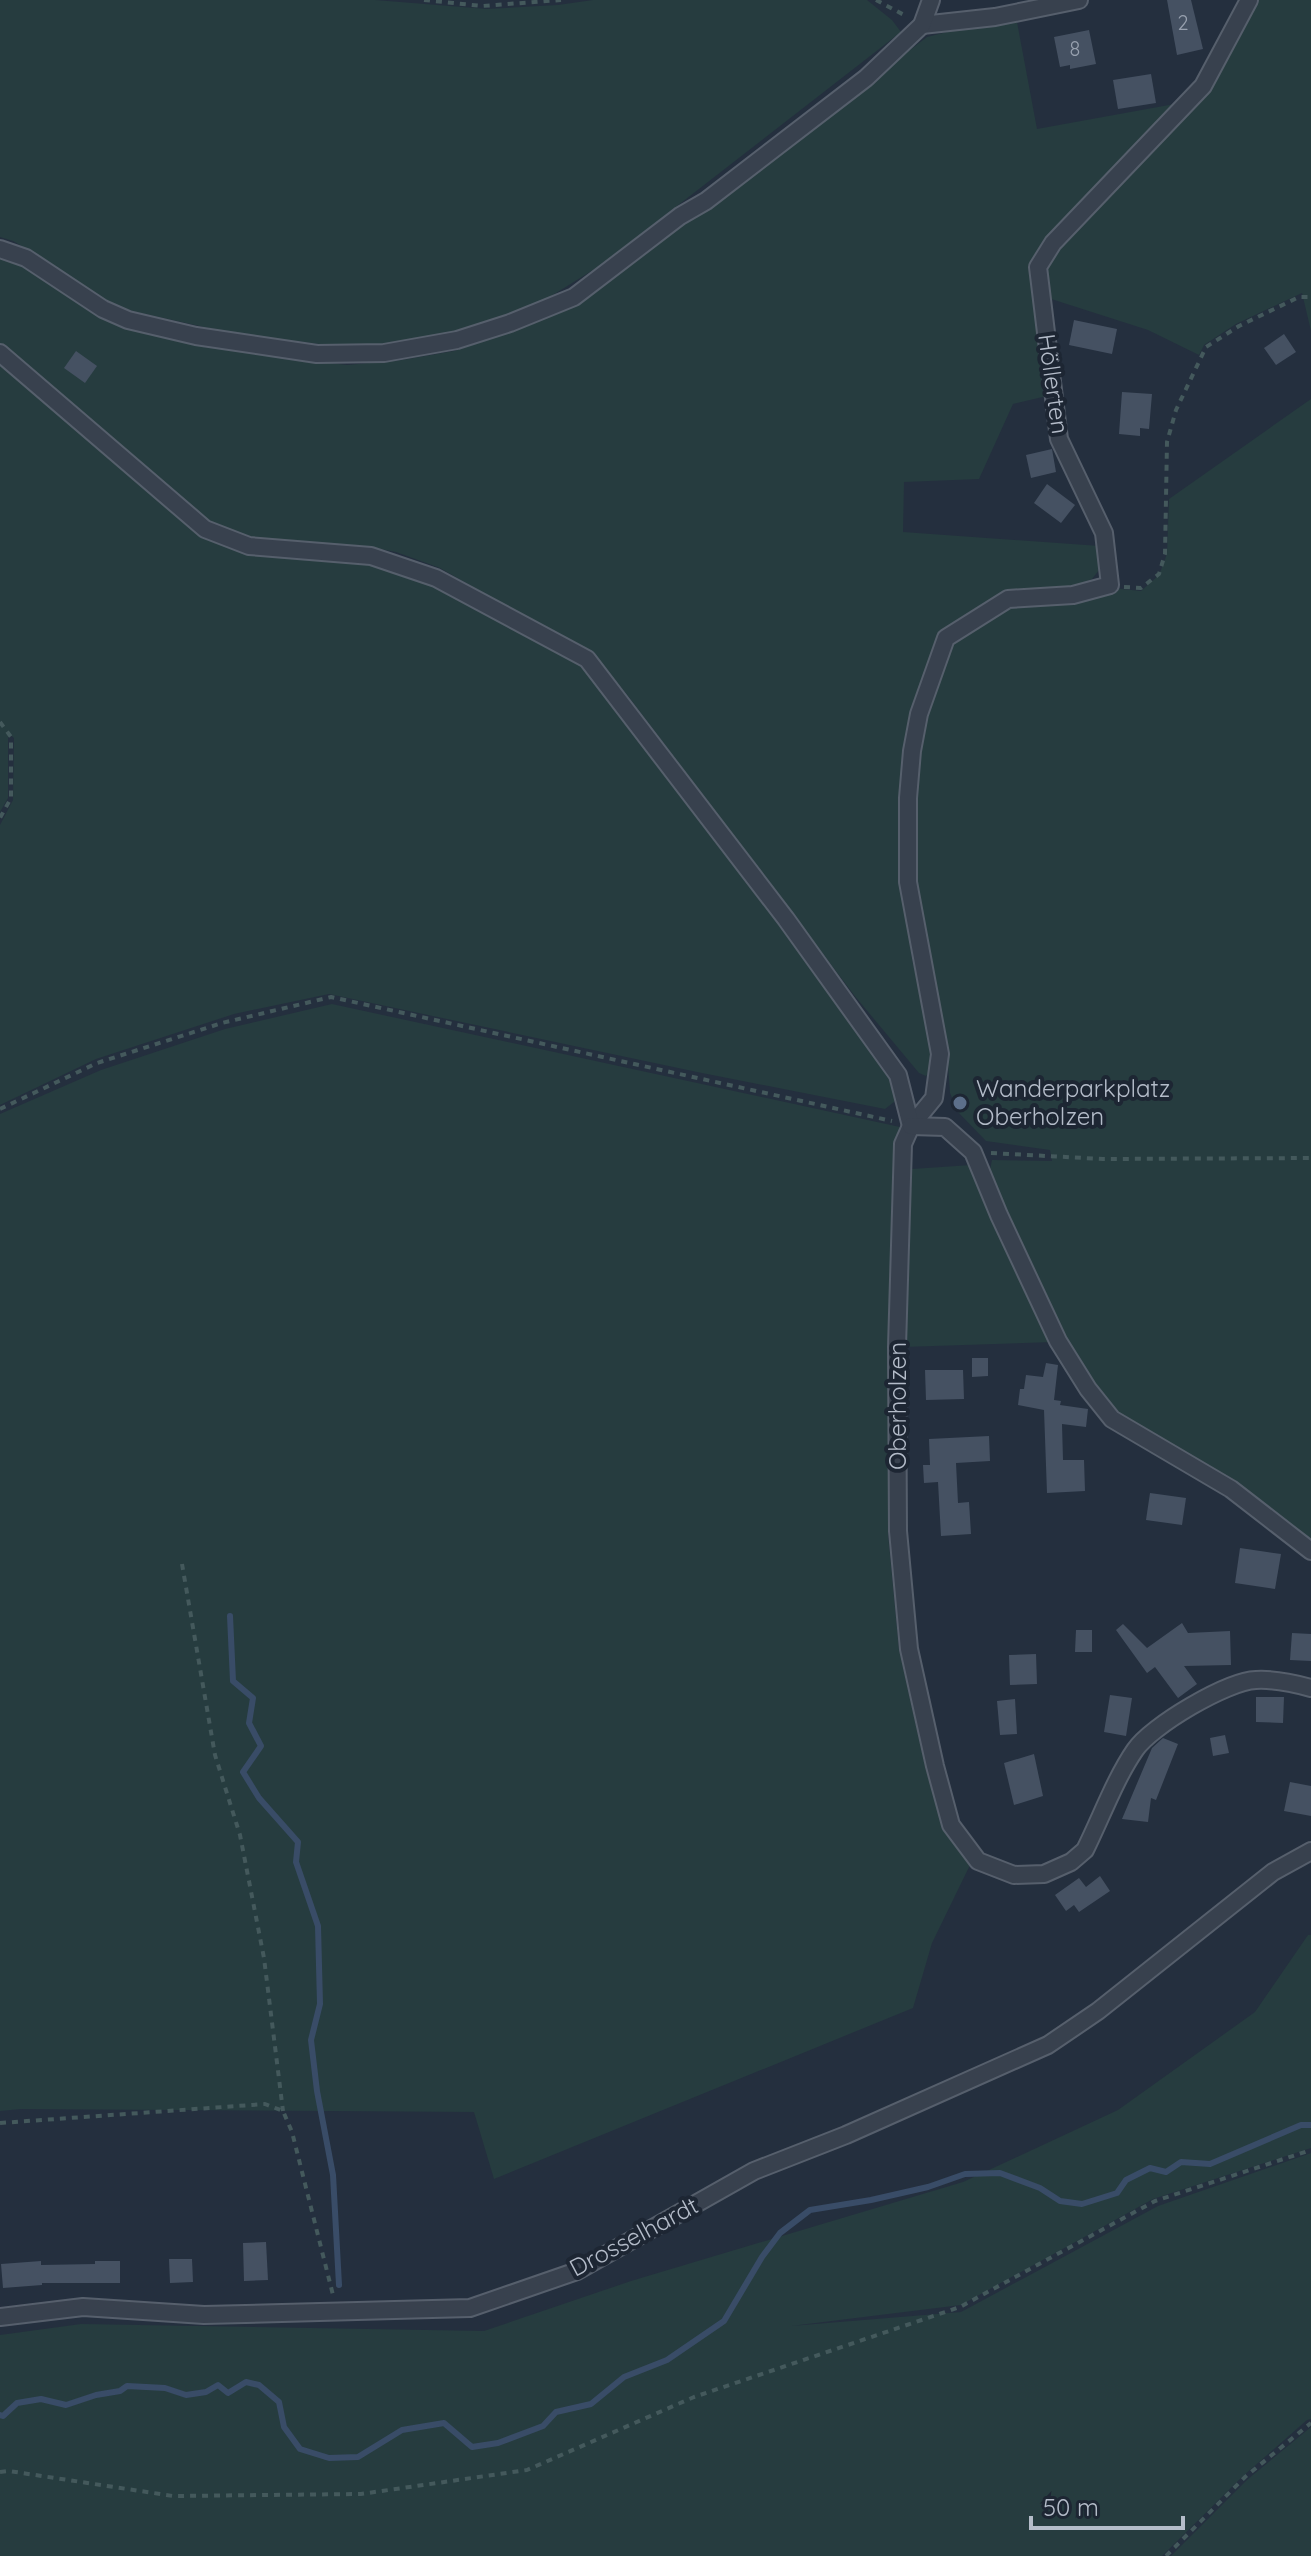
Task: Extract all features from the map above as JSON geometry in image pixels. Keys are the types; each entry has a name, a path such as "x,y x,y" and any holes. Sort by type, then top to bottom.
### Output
{"street":[{"path":"0,249 26,258 103,309 128,320 196,336 317,354 384,353 457,340 574,297 680,216 706,201 866,78 922,25 931,0"},
{"path":"922,25 995,17 1079,0"},
{"name":"Höllerten","path":"1110,585 1104,533 1059,439 1038,267 1053,243 1203,86 1249,0"},
{"path":"0,353 205,529 249,546 371,556 436,578 587,659 777,907 898,1075 911,1126"},
{"path":"911,1126 934,1098 940,1054 908,882 908,798 919,714 946,638 1008,599 1073,595 1110,585"},
{"path":"911,1126 945,1127 973,1152 1058,1341 1088,1389 1112,1419 1231,1489 1311,1551"},
{"name":"Oberholzen","path":"911,1126 903,1144 897,1347 898,1531 909,1649 951,1825 978,1861 1014,1875 1044,1874 1071,1862 1085,1850 1135,1750 1160,1725 1236,1685 1253,1680 1284,1680 1311,1688"},
{"name":"Drosselhardt","path":"0,2317 83,2307 204,2315 470,2308 577,2271 754,2171 846,2135 1048,2045 1098,2011 1273,1872 1311,1851"}],"path":[{"path":"424,0 482,6 561,0"},
{"path":"876,0 922,25"},
{"path":"1110,585 1141,588 1159,574 1165,554 1167,442 1176,410 1206,347 1239,326 1299,297 1311,297"},
{"path":"0,722 11,737 11,798 0,818"},
{"path":"0,1109 97,1063 222,1023 331,997 911,1126"},
{"path":"973,1152 1103,1159 1311,1158"},
{"path":"182,1564 215,1755 240,1835 264,1958 283,2111 292,2132 337,2312"},
{"path":"0,2123 265,2104 283,2111"},
{"path":"0,2472 173,2496 361,2494 527,2470 694,2397 960,2307 1155,2201 1311,2150"},
{"path":"1166,2556 1245,2477 1311,2423"}],"green space":[{"path":"0,0 375,0 487,9 593,0 867,0 892,20 901,32 601,265 548,298 465,331 398,345 345,347 236,334 136,312 105,302 48,261 0,237"},
{"path":"1256,0 1311,0 1311,331 1302,293 1236,324 1204,345 1199,355 1148,330 1045,297 1042,268 1054,247 1207,90"},
{"path":"1017,22 1037,129 1180,103 1041,246 1035,273 1047,396 1013,404 979,479 904,482 903,532 1100,546 1102,556 1099,570 1092,579 1071,588 1005,592 942,636 912,716 901,878 912,959 932,1045 932,1070 926,1076 919,1073 854,995 625,692 591,655 440,568 396,552 364,546 248,538 206,522 107,433 0,347 0,255 124,327 204,347 347,365 454,351 533,324 571,304 648,251 927,37"},
{"path":"0,359 199,533 372,561 435,587 587,667 892,1075 898,1093 894,1102 885,1109 329,994 234,1014 96,1059 0,1105 0,825 13,800 14,738 8,733 8,798 0,812"},
{"path":"1311,399 1311,1545 1126,1423 1095,1388 1066,1341 996,1191 990,1170 992,1160 1052,1161 1050,1150 986,1141 958,1112 950,1093 947,1051 911,882 911,798 921,716 949,640 1007,601 1112,588 1141,591 1159,575 1167,554 1169,499"},
{"path":"332,1004 900,1127 888,1534 899,1649 926,1770 945,1829 971,1863 932,1943 913,2008 494,2179 474,2112 0,2111 0,1114 101,1070 225,1029"},
{"path":"971,1165 1054,1342 903,1347 912,1169"},
{"path":"1308,1935 1311,1935 1311,2148 1153,2199 961,2305 791,2326 961,2312 1158,2206 1311,2153 1311,2419 1243,2476 1162,2556 0,2556 0,2335 81,2324 484,2331 631,2281 963,2182 1118,2110 1255,2012"},
{"path":"1311,2427 1311,2556 1171,2556 1248,2479"}],"building":[{"path":"1167,0 1191,0 1203,49 1177,55"},
{"path":"1089,30 1096,64 1070,69 1070,65 1060,67 1054,37"},
{"path":"1151,74 1156,103 1118,109 1113,80"},
{"path":"1074,320 1117,329 1112,354 1069,345"},
{"path":"1284,334 1296,352 1276,365 1264,348"},
{"path":"76,351 97,366 85,383 64,368"},
{"path":"1122,392 1152,394 1149,429 1140,428 1140,436 1119,434"},
{"path":"1052,449 1056,472 1031,478 1026,455"},
{"path":"1047,484 1075,505 1061,523 1034,503"},
{"path":"972,1358 988,1358 988,1376 972,1377"},
{"path":"1046,1363 1058,1365 1054,1400 1061,1401 1060,1405 1088,1409 1086,1427 1062,1424 1063,1460 1084,1460 1085,1491 1047,1493 1044,1410 1018,1405 1026,1375 1043,1377"},
{"path":"925,1370 963,1370 964,1399 926,1400"},
{"path":"989,1436 990,1461 956,1463 958,1503 969,1502 971,1534 941,1536 938,1482 924,1483 923,1465 930,1465 929,1439"},
{"path":"1150,1493 1186,1498 1182,1525 1146,1520"},
{"path":"1240,1548 1281,1554 1275,1589 1235,1583"},
{"path":"1182,1623 1188,1633 1230,1631 1231,1665 1184,1666 1197,1684 1178,1698 1155,1667 1147,1673 1116,1630 1123,1624 1147,1648"},
{"path":"1076,1630 1092,1630 1092,1652 1075,1652"},
{"path":"1292,1633 1311,1634 1311,1661 1290,1660"},
{"path":"1036,1654 1037,1684 1010,1685 1009,1655"},
{"path":"1110,1695 1132,1698 1126,1736 1104,1732"},
{"path":"1256,1697 1284,1697 1283,1723 1256,1722"},
{"path":"1015,1699 1017,1734 1000,1735 997,1701"},
{"path":"1225,1735 1229,1753 1213,1756 1210,1738"},
{"path":"1163,1738 1178,1744 1156,1800 1151,1798 1148,1822 1122,1819 1152,1748"},
{"path":"1034,1754 1043,1796 1014,1805 1004,1763"},
{"path":"1290,1782 1311,1786 1311,1816 1284,1811"},
{"path":"1100,1876 1110,1891 1079,1912 1074,1905 1066,1911 1055,1895 1079,1878 1086,1887"},
{"path":"266,2242 268,2280 244,2281 243,2243"},
{"path":"169,2259 192,2259 193,2282 170,2283"},
{"path":"41,2261 41,2265 120,2261 120,2283 42,2283 3,2288 1,2264"}],"waterway":[{"path":"230,1616 233,1681 253,1698 249,1723 261,1746 243,1772 259,1798 298,1842 296,1862 318,1926 320,2004 311,2040 333,2175 339,2285"},
{"path":"0,2415 3,2416 17,2403 41,2399 66,2405 120,2391 127,2386 165,2388 186,2395 206,2392 218,2385 228,2393 246,2382 259,2385 279,2402 284,2427 300,2449 329,2458 358,2457 402,2430 444,2423 472,2447 498,2443 543,2426 556,2412 591,2404 624,2377 667,2360 724,2321 780,2233 810,2210 928,2187 965,2174 1000,2173 1040,2188 1060,2201 1082,2204 1117,2193 1126,2180 1150,2168 1166,2172 1181,2162 1210,2164 1301,2125 1311,2125"}],"place":[{"name":"Wanderparkplatz Oberholzen","path":"960,1103"}]}
